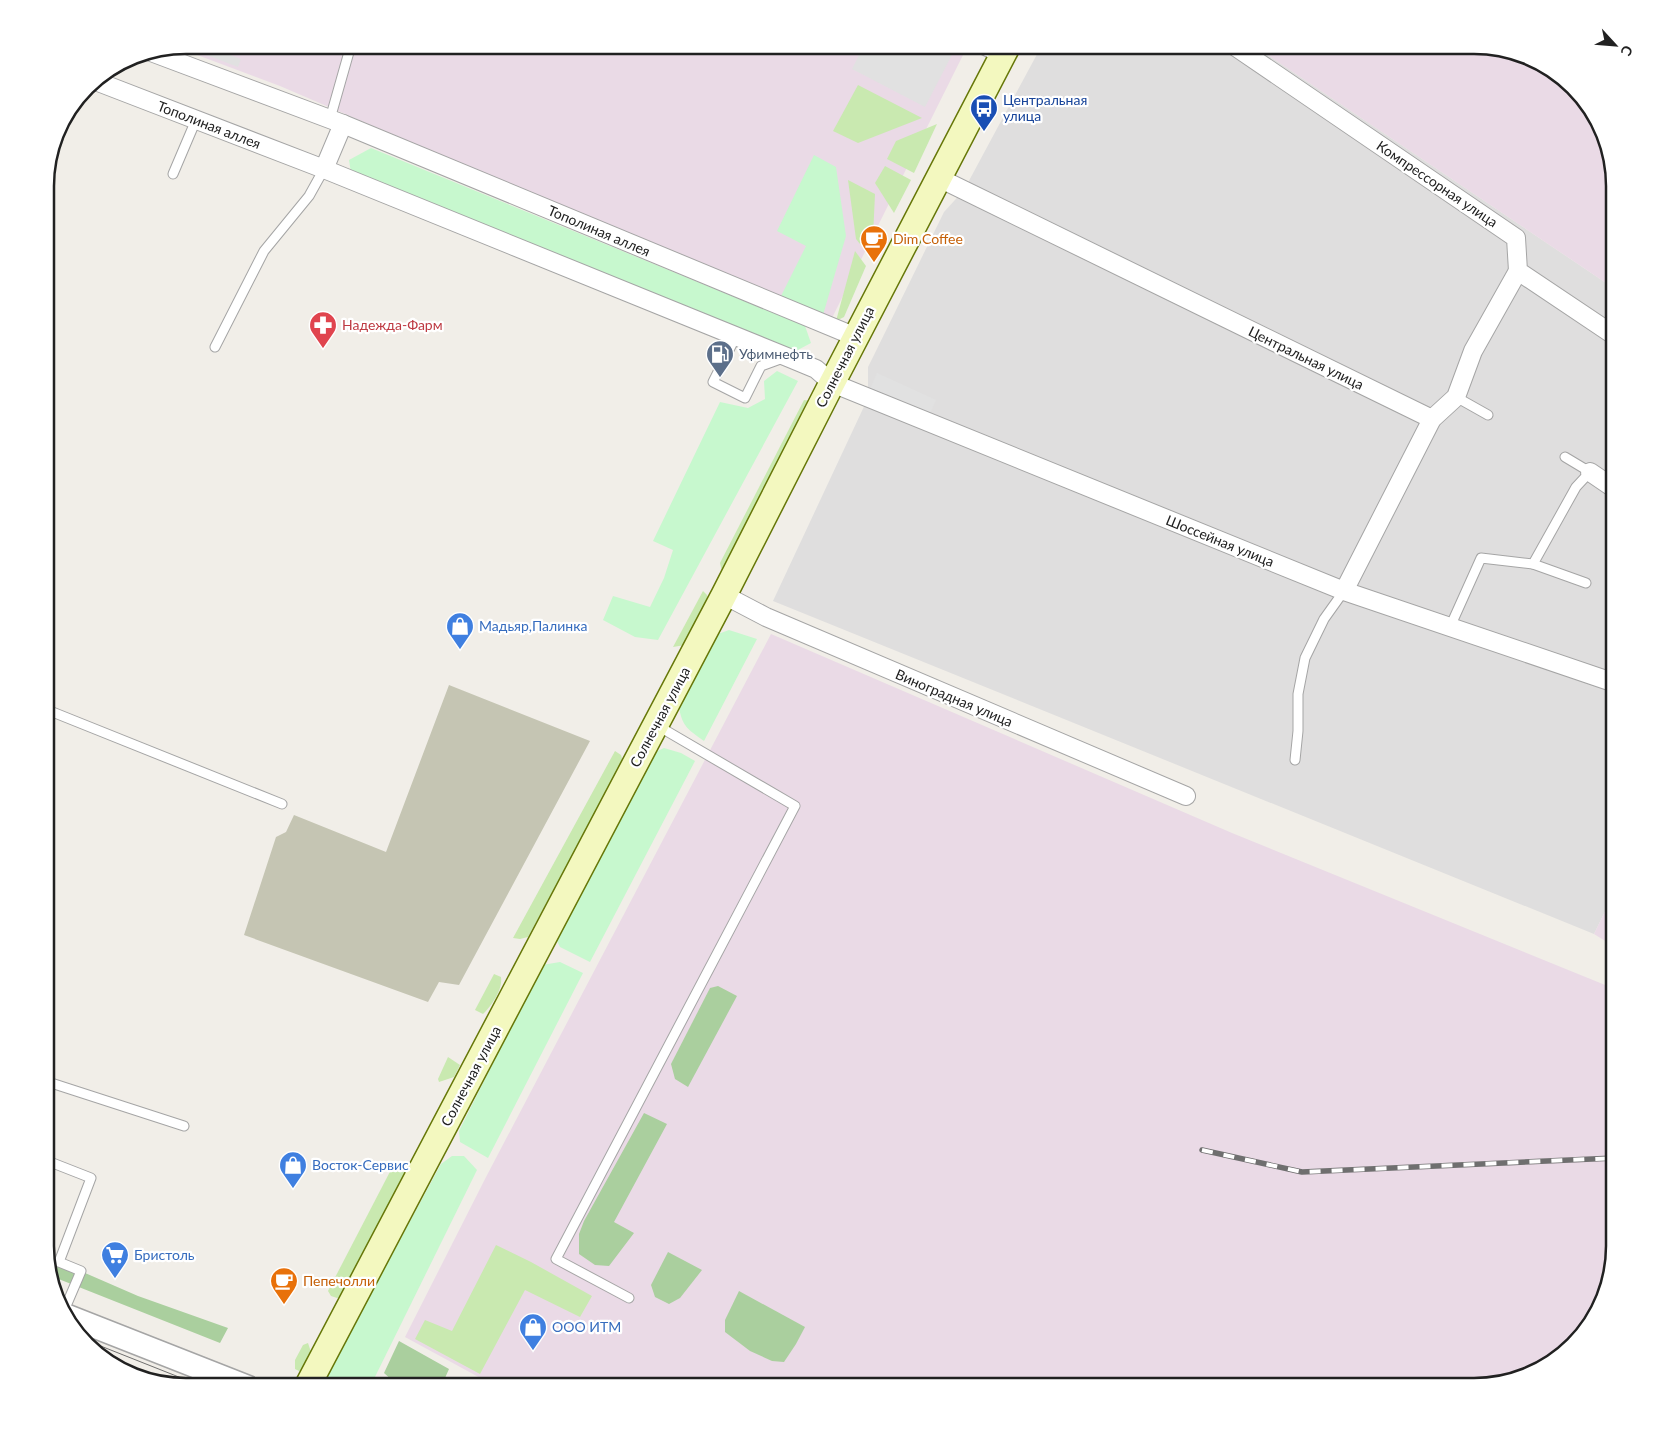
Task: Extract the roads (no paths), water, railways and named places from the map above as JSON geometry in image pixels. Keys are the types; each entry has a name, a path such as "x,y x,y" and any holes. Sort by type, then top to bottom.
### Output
{"main road":[{"name":"Солнечная улица","path":"313,1378 724,595 1003,54"}],"street":[{"name":"Компрессорная улица","path":"1246,54 1516,238 1518,271"},
{"name":"Тополиная аллея","path":"161,56 336,121 856,337"},
{"name":"Тополиная аллея","path":"103,84 324,169 736,336 816,369 832,383"},
{"path":"324,169 336,121"},
{"name":"Центральная улица","path":"939,178 1432,419"},
{"path":"1344,591 1432,419 1456,397 1472,351 1518,271 1606,330"},
{"name":"Шоссейная улица","path":"832,383 1344,591 1606,680"},
{"path":"1590,472 1606,483"},
{"name":"Виноградная улица","path":"724,595 766,618 1186,796"},
{"path":"76,1319 225,1378"}],"lane":[{"path":"336,121 349,54"},
{"path":"173,174 196,120"},
{"path":"215,347 264,252 310,196 324,169"},
{"path":"736,336 713,382 745,398 761,366 787,357"},
{"path":"1456,397 1488,415"},
{"path":"1533,564 1576,487 1590,472 1565,457"},
{"path":"1450,627 1481,558 1533,564 1586,582"},
{"path":"1295,760 1298,731 1298,694 1305,658 1324,618 1344,591"},
{"path":"54,713 282,804"},
{"path":"629,1298 556,1259 795,806 656,724"},
{"path":"54,1084 184,1126"},
{"path":"54,1164 91,1178 58,1262 81,1271 68,1305"}],"tram line":[{"path":"100,1346 180,1378"}],"railway":[{"path":"1202,1150 1302,1172 1606,1158"}],"place":[{"name":"Центральная улица","path":"984,132"},
{"name":"Dim Coffee","path":"874,263"},
{"name":"Надежда-Фарм","path":"323,349"},
{"name":"Уфимнефть","path":"720,378"},
{"name":"Мадьяр,Палинка","path":"460,650"},
{"name":"Восток-Сервис","path":"293,1189"},
{"name":"Бристоль","path":"115,1279"},
{"name":"Пепечолли","path":"284,1305"},
{"name":"ООО ИТМ","path":"533,1351"}]}
